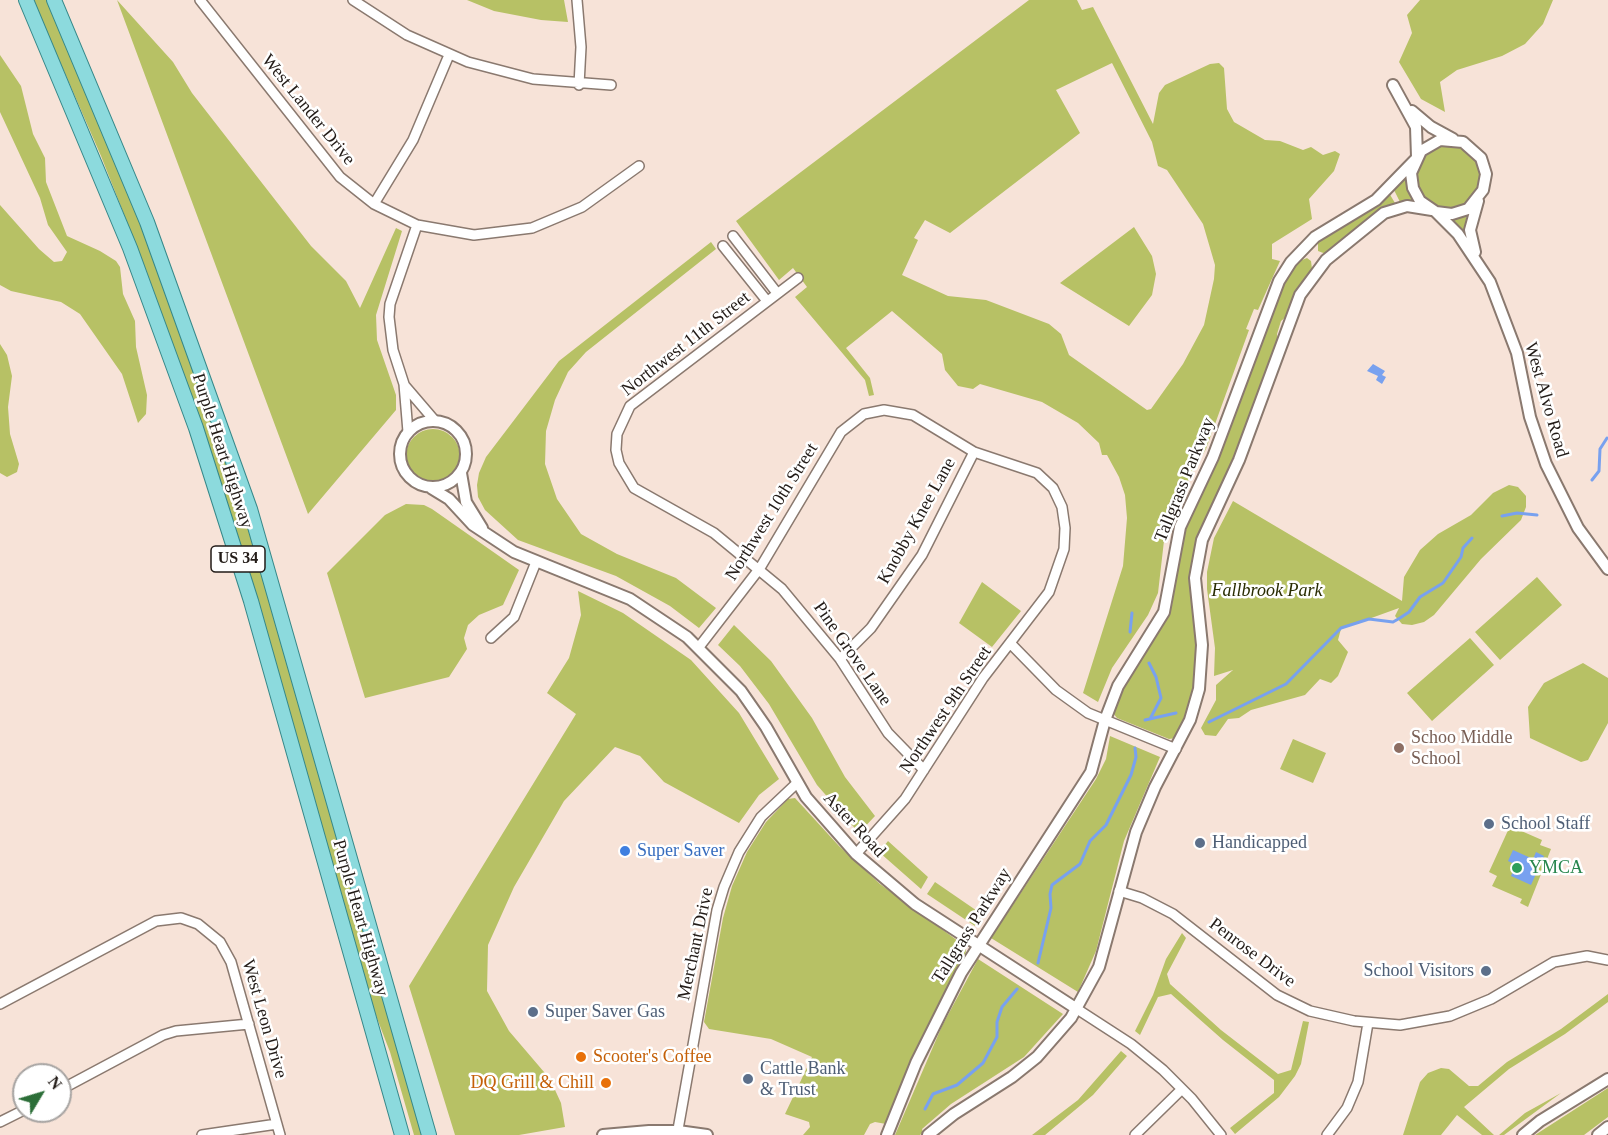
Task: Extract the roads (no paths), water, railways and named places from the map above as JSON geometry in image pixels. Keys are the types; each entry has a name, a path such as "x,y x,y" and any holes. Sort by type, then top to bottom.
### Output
{"main road":[{"name":"Purple Heart Highway","path":"26,0 130,248 196,428 258,623 402,1135"},
{"name":"Purple Heart Highway","path":"54,0 147,222 243,488 277,598 429,1135"}],"street":[{"name":"West Lander Drive","path":"200,0 322,158 350,187 374,204 417,225 474,235 532,228 561,218 582,207 639,166"},
{"path":"353,0 391,26 449,55 505,74 579,85 611,85"},
{"path":"577,0 581,47 579,85"},
{"path":"374,204 413,140 449,55"},
{"path":"1393,85 1416,127 1416,159 1411,173 1413,188 1420,201 1434,211 1460,212 1480,197 1486,174 1481,158 1470,146 1431,127 1405,105"},
{"path":"1416,159 1433,143 1455,140"},
{"name":"Tallgrass Parkway","path":"887,1135 927,1038 961,973 1091,772 1105,720 1118,686 1164,612 1180,527 1213,457 1279,281 1291,262 1315,237 1376,200 1416,159"},
{"name":"West Alvo Road","path":"1480,197 1473,211 1470,230 1472,246 1497,297 1512,337 1530,417 1546,464 1578,528 1608,569"},
{"name":"Tallgrass Parkway","path":"928,1135 941,1131 1025,1068 1059,1033 1077,1009 1099,967 1136,832 1155,787 1190,720 1201,673 1202,645 1195,578 1202,540 1236,468 1300,295 1326,260 1384,213 1407,206 1434,211"},
{"name":"West Alvo Road","path":"1434,211 1458,234 1481,266"},
{"path":"408,432 425,422 435,421 453,428 465,444 467,454 461,473 448,484 431,488 414,482 402,467 400,450 408,432 404,384 393,350 388,317 390,304 417,225"},
{"path":"733,236 777,293"},
{"path":"723,246 767,301"},
{"name":"Northwest 11th Street","path":"616,450 622,419 640,396 798,278"},
{"path":"404,384 435,421"},
{"name":"Northwest 10th Street","path":"699,647 760,568 841,432 858,417 884,410 913,415 974,452"},
{"name":"Pine Grove Lane","path":"616,450 622,471 634,488 714,533 760,568 804,614 840,659 888,733 924,770"},
{"name":"Northwest 9th Street","path":"856,854 899,806 983,678 1040,606 1057,574 1064,549 1065,528 1062,507 1053,488 1037,473 974,452"},
{"name":"Knobby Knee Lane","path":"840,659 872,628 922,555 974,452"},
{"name":"Aster Road","path":"461,473 466,502 484,531"},
{"name":"Aster Road","path":"431,488 448,499 473,525 514,552 603,586 630,599 668,623 699,647 727,675 753,707 797,783 822,818 856,854 915,904 1142,1053 1182,1089 1221,1135"},
{"path":"491,638 514,617 536,562"},
{"path":"1011,644 1056,690 1088,713 1176,749"},
{"name":"Merchant Drive","path":"678,1133 717,910 724,887 739,852 761,817 797,783"},
{"name":"Penrose Drive","path":"1119,891 1152,903 1173,914 1264,987 1289,1002 1310,1011 1368,1023 1400,1024 1450,1016 1491,999 1554,962 1587,956 1608,960"},
{"name":"West Leon Drive","path":"0,1004 156,921 181,918 198,924 212,933 226,951 280,1135"},
{"path":"1327,1135 1347,1108 1358,1082 1368,1023"},
{"path":"72,1084 163,1035 176,1031 249,1024"},
{"path":"1523,1135 1540,1121 1608,1079"},
{"path":"1135,1135 1182,1089"},
{"path":"202,1135 277,1124"},
{"path":"1598,1135 1608,1127"},
{"path":"603,1135 624,1131 707,1135"}],"water":[{"path":"1373,364 1385,371 1382,375 1386,377 1382,384 1376,380 1378,376 1367,371"},
{"path":"1513,850 1533,859 1536,852 1544,856 1531,885 1511,876 1516,865 1508,861"}],"waterway":[{"path":"1592,480 1599,471 1600,449 1607,438"},
{"path":"1502,516 1517,513 1537,515"},
{"path":"1209,722 1286,684 1341,628 1369,619 1393,622 1409,612 1420,597 1443,583 1461,557 1463,548 1472,538"},
{"path":"1130,632 1132,613"},
{"path":"1149,663 1156,677 1161,698 1150,719"},
{"path":"1145,720 1176,713"},
{"path":"1038,963 1051,908 1052,885 1080,864 1090,841 1106,825 1131,775 1136,757 1135,748"},
{"path":"925,1109 933,1094 957,1085 983,1063 997,1037 997,1022 1002,1007 1017,989"}],"place":[{"name":"Schoo Middle School","path":"1399,748"},
{"name":"School Staff","path":"1489,824"},
{"name":"Handicapped","path":"1200,843"},
{"name":"Super Saver","path":"625,851"},
{"name":"YMCA","path":"1517,868"},
{"name":"School Visitors","path":"1486,971"},
{"name":"Super Saver Gas","path":"533,1012"},
{"name":"Scooter's Coffee","path":"581,1057"},
{"name":"Cattle Bank & Trust","path":"748,1079"},
{"name":"DQ Grill & Chill","path":"606,1083"}],"park label":[{"name":"Fallbrook Park","path":"1267,591"}]}
